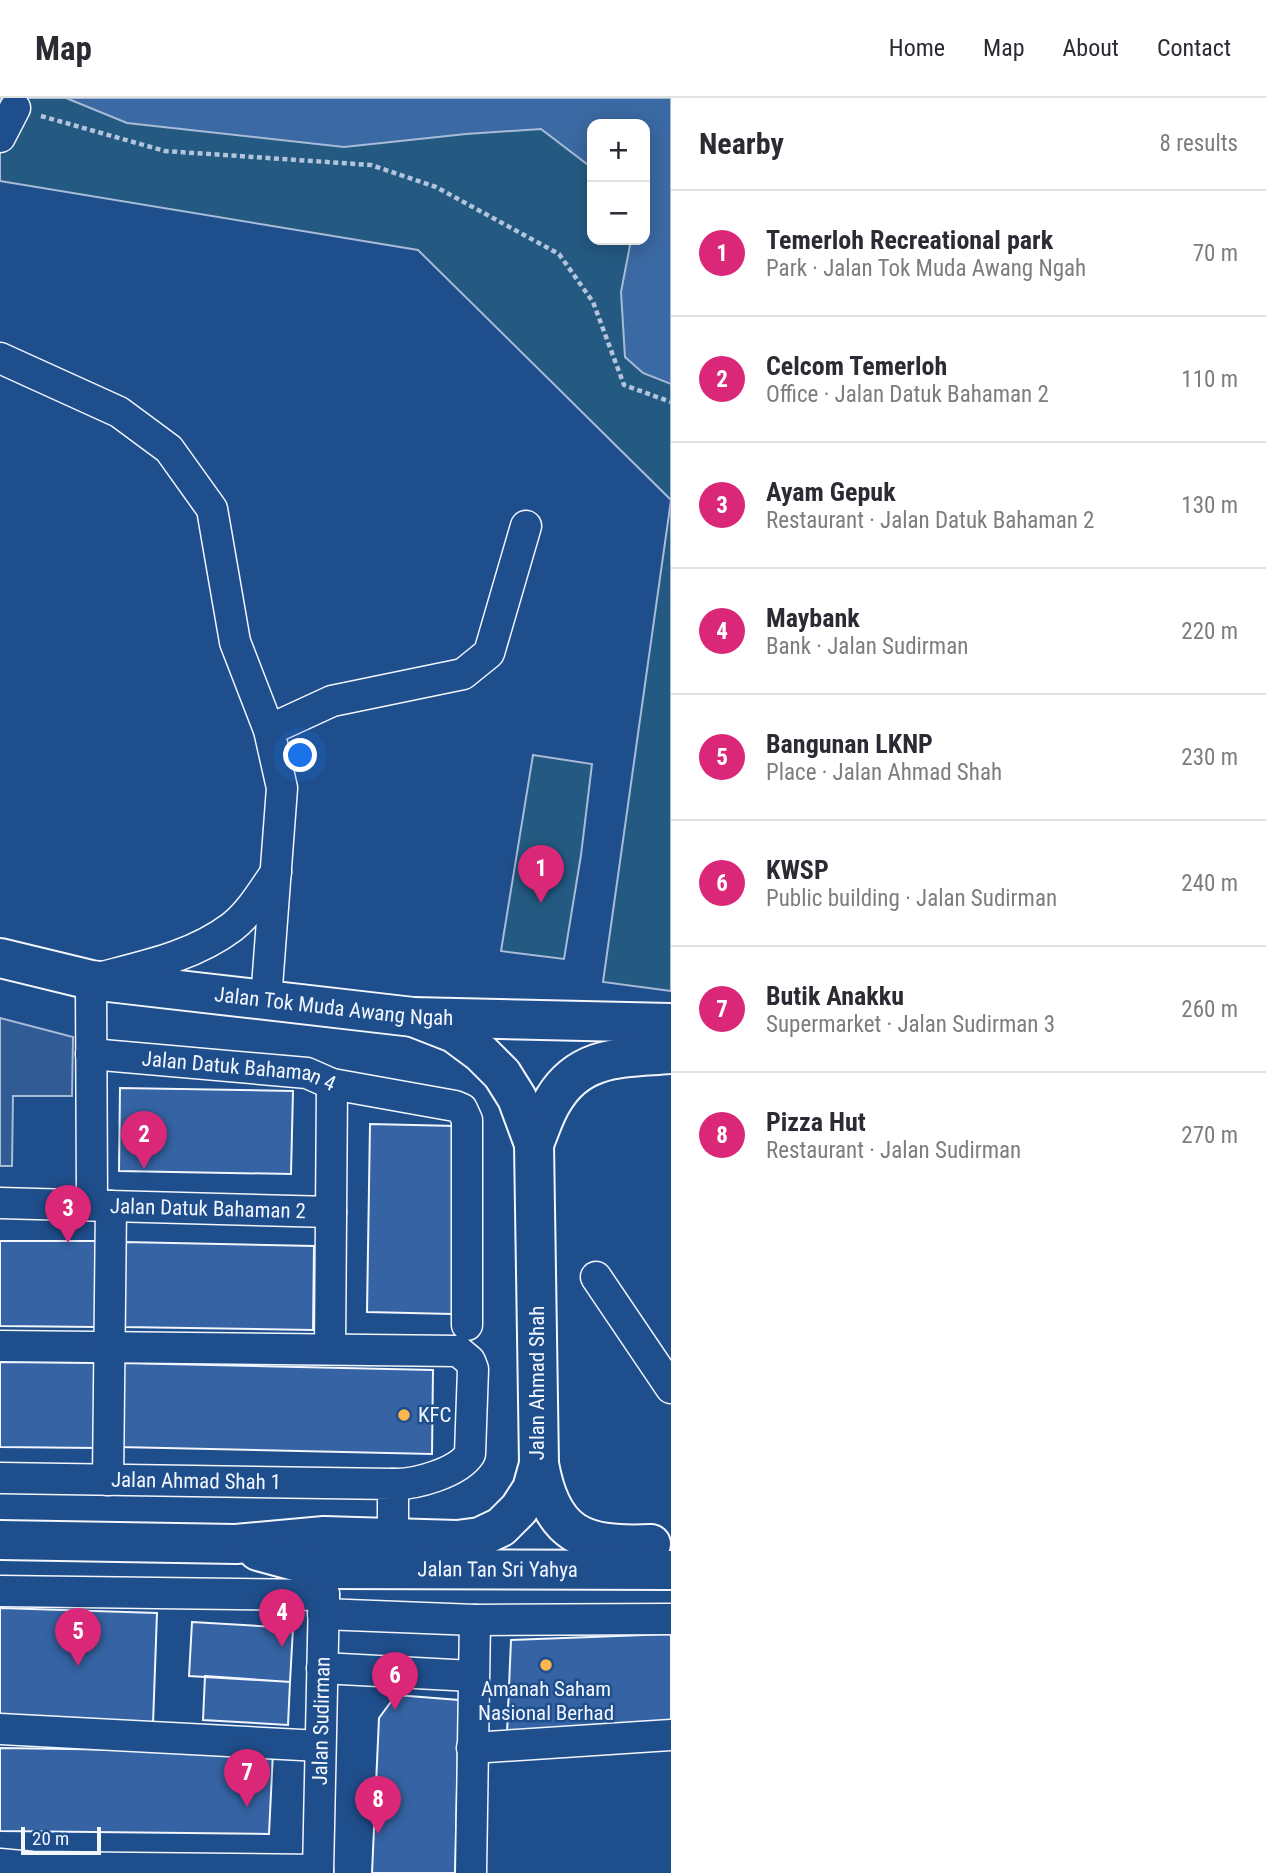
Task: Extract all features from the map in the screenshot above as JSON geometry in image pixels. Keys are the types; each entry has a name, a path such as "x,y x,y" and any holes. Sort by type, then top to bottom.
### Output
{"main road":[{"name":"Jalan Tok Muda Awang Ngah","path":"0,958 90,980 413,1017 671,1023"},
{"name":"Jalan Ahmad Shah","path":"0,1540 236,1545 324,1536 457,1540 480,1537 501,1527 519,1509 532,1489 539,1464 534,1144 517,1098 502,1074 481,1053 454,1033 413,1017"},
{"path":"534,1144 553,1099 573,1075 600,1061 671,1054"},
{"name":"Jalan Tan Sri Yahya","path":"539,1464 544,1491 554,1513 569,1529 590,1541 615,1545 671,1544"},
{"name":"Jalan Ahmad Shah","path":"236,1545 324,1593"},
{"name":"Jalan Tan Sri Yahya","path":"324,1593 671,1570"}],"street":[{"path":"0,137 15,108"},
{"path":"0,358 119,412 169,449 212,509 234,642 269,730 282,788 266,1000"},
{"path":"269,730 332,701 463,674 472,667 489,653 526,526"},
{"path":"108,1480 110,1347 91,1054 90,980 184,954 232,926 258,899 276,872"},
{"name":"Jalan Datuk Bahaman 4","path":"91,1054 307,1073 332,1084 330,1349"},
{"path":"332,1084 455,1106 466,1114 467,1325"},
{"name":"Jalan Datuk Bahaman 2","path":"0,1203 331,1212"},
{"path":"596,1276 671,1388"},
{"path":"0,1346 330,1349"},
{"name":"Jalan Ahmad Shah 1","path":"0,1478 417,1483 460,1465 467,1458 471,1449 473,1369 465,1355 450,1350 330,1349"},
{"path":"393,1484 393,1538"},
{"path":"0,1591 324,1593 475,1620 671,1619"},
{"name":"Jalan Sudirman","path":"318,1872 324,1593"},
{"path":"471,1873 472,1676 475,1620"},
{"path":"321,1668 472,1676"},
{"path":"0,1729 320,1746"},
{"path":"472,1748 671,1735"},
{"path":"0,1864 32,1870 318,1872"}],"path":[{"path":"15,108 165,151 371,165 436,187 559,254 593,302 624,385 671,402"}],"shaded area":[{"path":"0,98 671,98 671,500 418,250 0,181"},
{"path":"66,98 671,98 671,384 643,373 625,357 621,292 630,245 650,245 650,119 587,119 587,164 541,129 344,147 127,123"},
{"path":"671,500 671,991 603,982"},
{"path":"533,755 592,764 564,959 501,951"},
{"path":"0,1018 73,1037 72,1096 13,1096 12,1166 0,1166"}],"building":[{"path":"120,1088 293,1091 291,1174 119,1171"},
{"path":"370,1124 456,1126 452,1314 367,1312"},
{"path":"0,1241 97,1241 96,1327 0,1326"},
{"path":"124,1242 314,1246 313,1330 123,1327"},
{"path":"0,1362 97,1363 96,1448 0,1447"},
{"path":"120,1363 433,1370 432,1454 119,1447"},
{"path":"0,1608 157,1613 153,1724 0,1718"},
{"path":"192,1622 293,1628 290,1682 189,1676"},
{"path":"671,1634 671,1720 507,1733 511,1640"},
{"path":"205,1676 290,1682 288,1725 203,1720"},
{"path":"396,1695 459,1700 455,1873 372,1873 379,1718"},
{"path":"0,1748 273,1752 269,1834 0,1831"}],"place":[{"name":"Temerloh Recreational park","path":"541,903"},
{"name":"Celcom Temerloh","path":"144,1169"},
{"name":"Ayam Gepuk","path":"68,1243"},
{"name":"KFC","path":"404,1415"},
{"name":"Maybank","path":"282,1647"},
{"name":"Amanah Saham Nasional Berhad","path":"546,1665"},
{"name":"Bangunan LKNP","path":"78,1666"},
{"name":"KWSP","path":"395,1710"},
{"name":"Butik Anakku","path":"247,1807"},
{"name":"Pizza Hut","path":"378,1834"}]}
